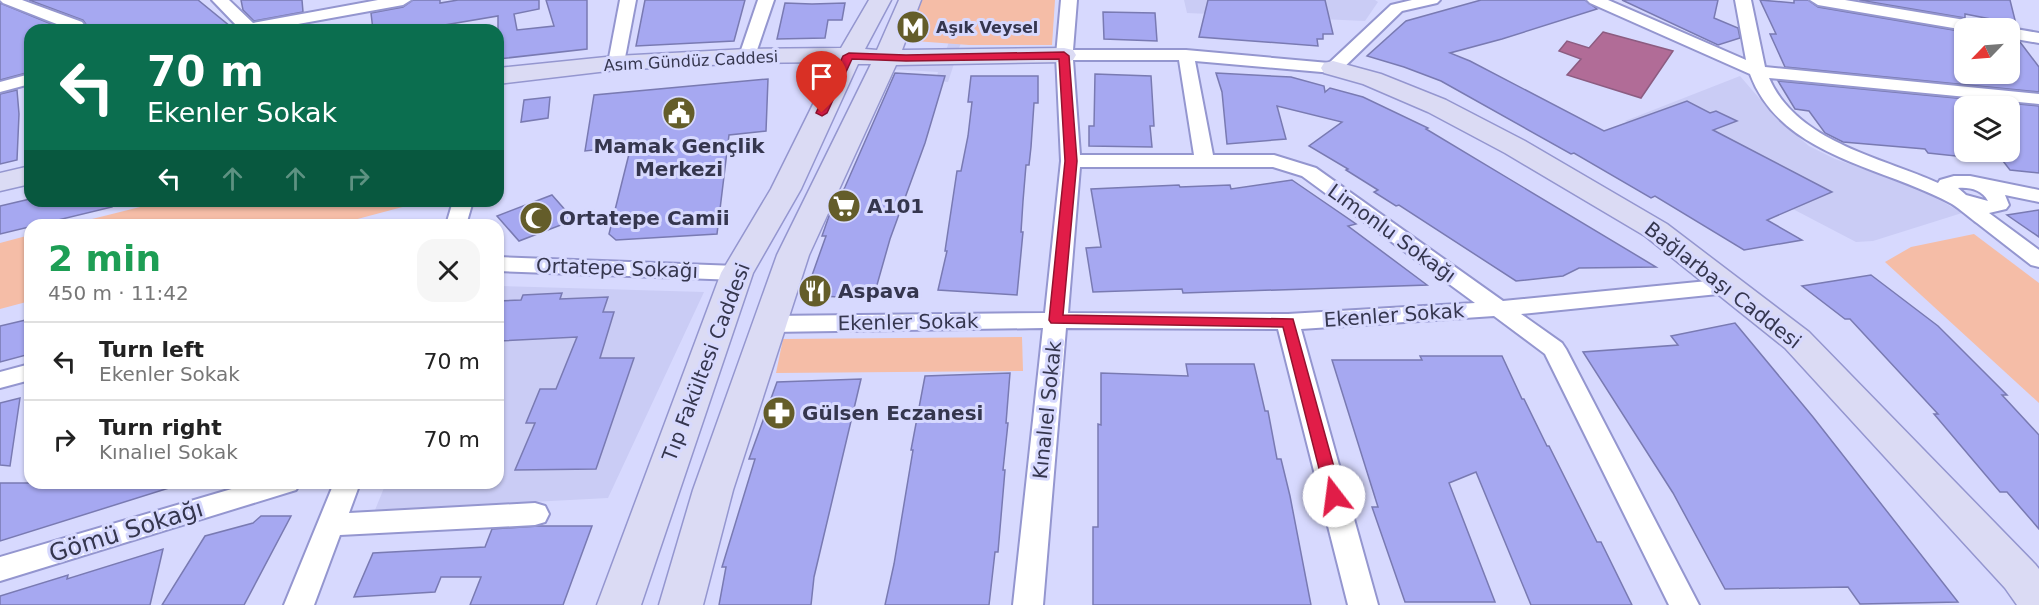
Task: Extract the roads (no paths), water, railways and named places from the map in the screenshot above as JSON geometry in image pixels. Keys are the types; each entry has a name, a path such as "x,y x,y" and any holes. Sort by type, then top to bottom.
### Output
{"main road":[{"name":"Tıp Fakültesi Caddesi","path":"619,605 737,273 786,189 849,56 880,0"},
{"path":"681,605 713,490 793,255 887,58 910,0"},
{"name":"Asım Gündüz Caddesi","path":"504,75 616,63 747,56 887,58 1064,56"},
{"name":"Bağlarbaşı Caddesi","path":"1333,69 1372,79 1437,106 1515,147 1656,230 1797,340 2020,576 2039,602"},
{"path":"0,182 24,176"}],"street":[{"path":"0,2 6,0 71,24"},
{"path":"220,0 242,24"},
{"path":"274,24 403,0"},
{"path":"616,63 628,0"},
{"path":"747,56 766,0"},
{"name":"Kınalıel Sokak","path":"1028,605 1071,161 1064,56 1069,0"},
{"path":"1064,56 1186,55 1333,69 1390,4 1432,0"},
{"path":"1595,0 1759,72 2039,99"},
{"path":"1743,0 1753,55 1769,97 1800,127 1825,143 1872,162 1962,190 2039,198"},
{"path":"1818,0 1954,23"},
{"path":"2020,35 2039,38"},
{"path":"1186,55 1205,161"},
{"path":"0,87 24,81"},
{"name":"Limonlu Sokağı","path":"1071,161 1274,160 1309,172 1554,349 1684,605"},
{"path":"1962,190 1982,206 2039,198"},
{"path":"1962,190 1982,218 2039,260"},
{"path":"1999,205 1998,212 2008,235"},
{"name":"Ortatepe Sokağı","path":"504,264 737,273"},
{"name":"Ekenler Sokak","path":"770,324 1056,320 1288,322 1496,309 1728,286"},
{"path":"1288,322 1363,605"},
{"path":"0,380 24,374"},
{"name":"Gömü Sokağı","path":"0,568 267,489"},
{"path":"299,605 345,489"},
{"path":"330,525 535,514"}],"place":[{"name":"Aşık Veysel","path":"913,27"},
{"name":"Mamak Gençlik Merkezi","path":"679,113"},
{"name":"A101","path":"844,206"},
{"name":"Ortatepe Camii","path":"536,218"},
{"name":"Aspava","path":"815,291"},
{"name":"Gülsen Eczanesi","path":"779,413"}]}
